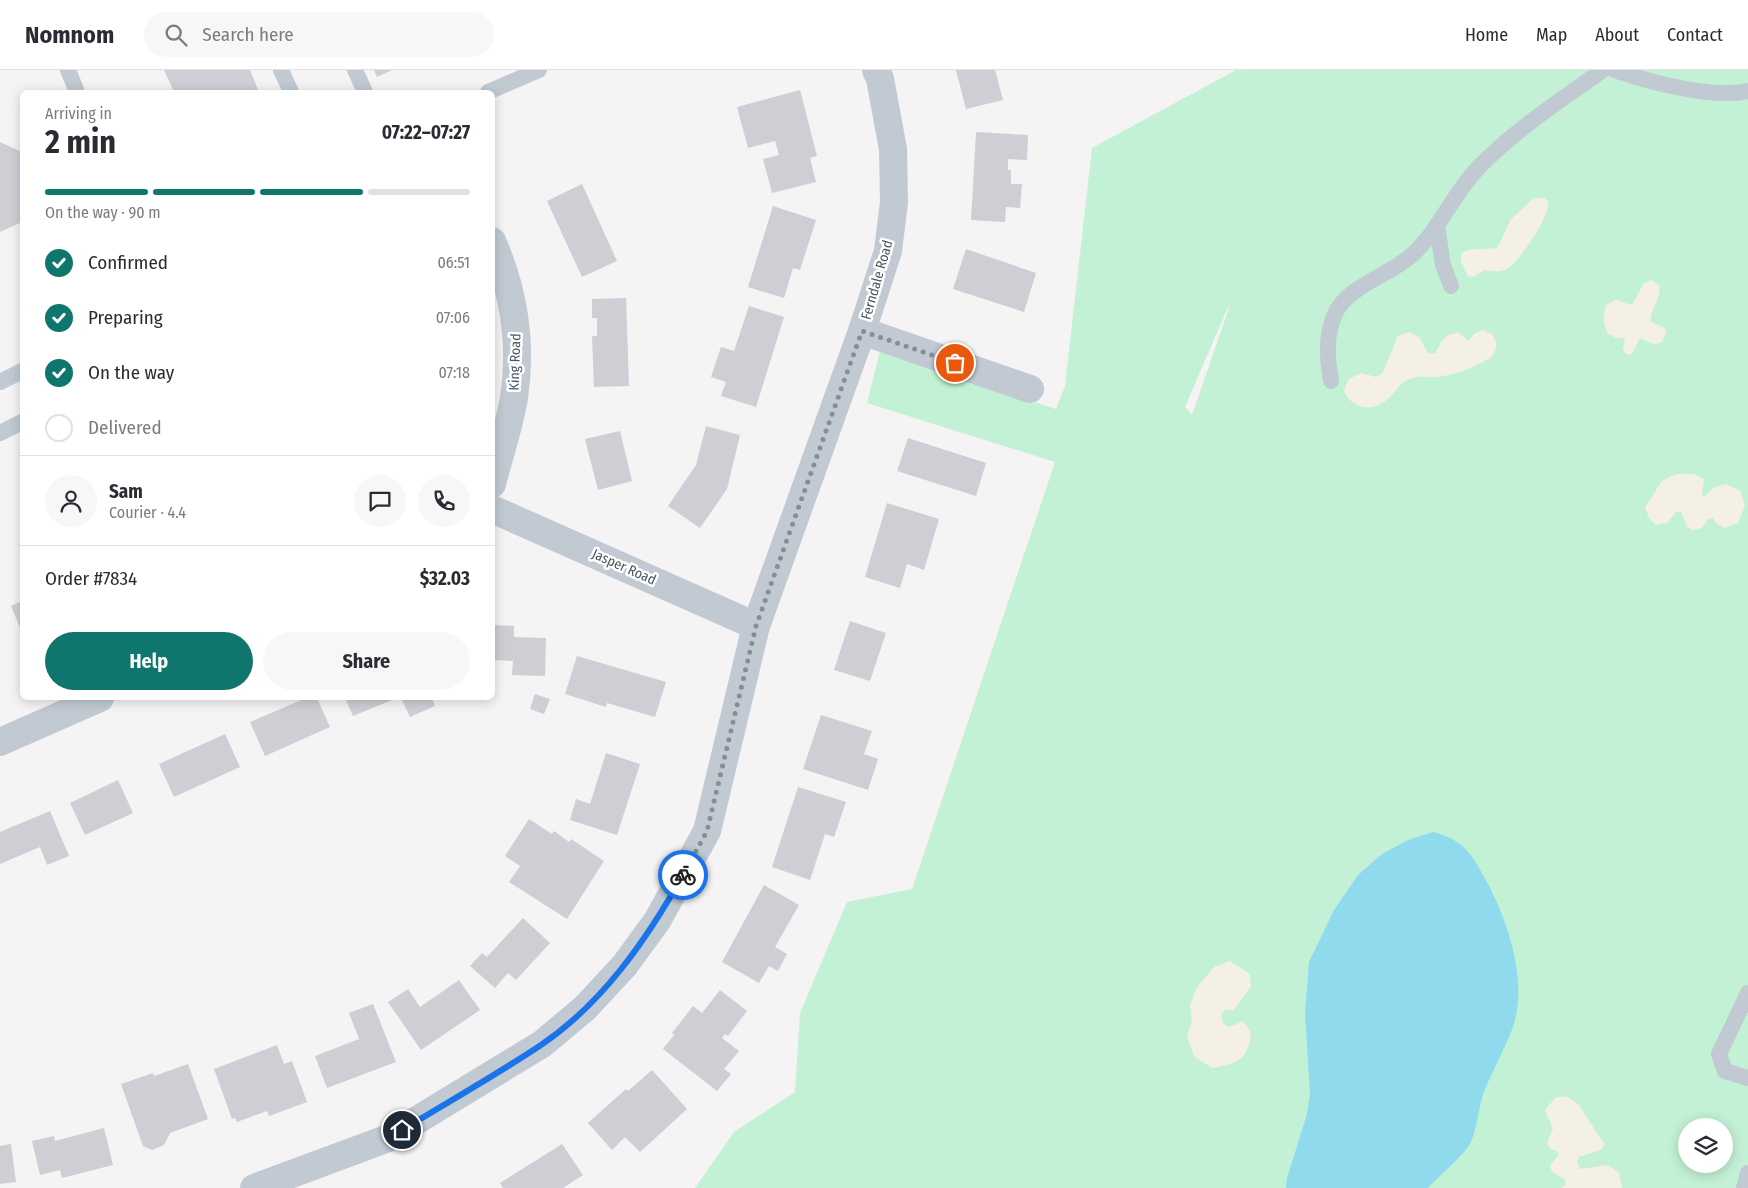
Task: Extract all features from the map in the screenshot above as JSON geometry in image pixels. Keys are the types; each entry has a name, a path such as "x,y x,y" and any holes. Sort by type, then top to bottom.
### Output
{"street":[{"name":"Ferndale Road","path":"254,1188 386,1139 542,1044 585,1008 624,966 657,921 707,831 756,626 862,331 888,251 894,202 893,149 880,79 876,70"},
{"name":"King Road","path":"495,248 504,268 515,314 517,351 514,398 495,472"},
{"path":"862,331 1030,389"},
{"name":"Jasper Road","path":"495,510 756,626"},
{"path":"0,742 95,700"}],"lane":[{"path":"68,70 76,90"},
{"path":"281,70 290,90"},
{"path":"355,70 364,90"},
{"path":"493,90 538,70"},
{"path":"1331,381 1328,346 1330,325 1338,308 1350,296 1413,255 1479,167 1491,156 1535,119 1603,70"},
{"path":"1614,70 1676,87 1736,94 1748,91"},
{"path":"1437,225 1443,265 1451,286"},
{"path":"0,382 20,372"},
{"path":"0,433 20,423"},
{"path":"1748,993 1719,1054 1724,1071 1748,1078"},
{"path":"1744,1188 1748,1173"}],"green space":[{"path":"1236,70 1748,70 1748,1188 695,1188 734,1132 795,1092 800,1013 847,902 912,889 1055,462 867,403 880,351 1056,409 1065,386 1092,148","holes":["1229,308 1192,415 1185,407"]}],"sand":[{"path":"1534,198 1544,198 1548,201 1545,216 1529,245 1516,261 1502,271 1484,270 1474,277 1468,276 1461,262 1461,253 1474,249 1497,248 1511,219"},
{"path":"1652,280 1659,285 1659,296 1652,313 1651,322 1665,328 1666,333 1661,343 1653,344 1640,338 1632,354 1626,354 1623,349 1625,338 1616,338 1608,334 1606,330 1604,313 1606,305 1616,300 1632,305 1644,283"},
{"path":"1483,330 1492,334 1497,344 1493,355 1489,359 1475,366 1442,376 1419,376 1410,379 1401,384 1384,402 1372,407 1366,408 1355,404 1344,390 1349,379 1361,373 1376,377 1382,374 1398,336 1409,332 1419,337 1428,353 1435,354 1447,336 1459,333 1469,341 1475,333"},
{"path":"1676,474 1694,474 1704,479 1702,495 1704,497 1714,487 1726,484 1740,491 1745,505 1738,523 1725,528 1718,525 1713,518 1708,519 1702,528 1692,530 1687,527 1681,511 1676,512 1667,523 1656,525 1649,518 1645,507 1662,481"},
{"path":"1230,961 1250,974 1251,986 1234,1010 1225,1010 1221,1015 1223,1023 1229,1027 1243,1021 1251,1032 1250,1041 1240,1059 1212,1068 1194,1056 1187,1037 1192,1020 1190,1005 1197,987 1214,967"},
{"path":"1566,1096 1578,1104 1605,1145 1601,1150 1579,1157 1577,1162 1580,1169 1608,1165 1619,1173 1622,1188 1562,1188 1566,1184 1564,1179 1552,1172 1550,1165 1559,1155 1557,1151 1549,1148 1547,1143 1553,1129 1545,1110 1555,1098"}],"water":[{"path":"1433,832 1444,835 1461,845 1478,865 1503,917 1514,954 1517,973 1517,1010 1513,1027 1485,1089 1473,1138 1462,1154 1428,1188 1286,1188 1287,1178 1307,1114 1310,1094 1305,1013 1309,962 1334,910 1358,875 1382,854 1408,840"}],"building":[{"path":"164,70 250,70 258,90 173,90"},
{"path":"374,70 392,70 377,77"},
{"path":"956,70 995,70 1003,100 966,109"},
{"path":"800,90 817,156 810,158 816,182 772,193 763,159 779,155 775,141 748,148 737,107"},
{"path":"976,132 1028,135 1027,160 1008,159 1008,170 1011,170 1011,184 1022,184 1020,208 1006,207 1005,222 971,220"},
{"path":"0,142 20,151 20,223 0,232"},
{"path":"582,184 617,261 582,277 547,201"},
{"path":"773,206 816,220 800,270 793,268 784,298 748,287"},
{"path":"966,249 1036,273 1024,312 953,289"},
{"path":"626,298 629,386 594,387 592,336 597,336 597,318 592,318 592,299"},
{"path":"749,306 784,317 756,407 721,396 726,382 711,377 721,347 734,351"},
{"path":"706,426 740,435 727,489 700,528 668,506 696,465"},
{"path":"620,431 632,481 598,490 585,439"},
{"path":"908,438 986,463 976,496 897,471"},
{"path":"887,503 939,519 924,570 907,564 900,588 865,577"},
{"path":"20,602 20,627 11,606"},
{"path":"850,621 886,633 870,681 834,670"},
{"path":"495,625 514,626 514,637 546,638 545,676 512,675 513,661 495,660"},
{"path":"577,656 666,682 655,717 607,703 606,707 565,694"},
{"path":"535,694 550,699 544,714 530,709"},
{"path":"301,700 318,700 330,727 265,756 250,722"},
{"path":"346,700 392,700 353,716"},
{"path":"402,700 433,700 435,706 410,717"},
{"path":"821,715 872,731 864,754 878,759 868,790 803,769"},
{"path":"225,734 240,767 174,797 159,764"},
{"path":"606,753 640,764 617,835 570,820 576,799 590,804"},
{"path":"118,780 133,813 85,835 70,803"},
{"path":"798,787 846,802 834,837 825,834 810,880 772,867"},
{"path":"50,811 69,856 47,865 40,847 0,864 0,832"},
{"path":"529,819 552,834 554,831 569,842 571,839 604,861 567,919 509,882 520,866 505,856"},
{"path":"764,885 799,905 775,947 787,954 778,971 769,966 759,983 722,962"},
{"path":"523,918 550,943 516,980 508,973 495,988 470,966 482,953 487,957"},
{"path":"459,980 480,1010 421,1050 388,1002 408,989 420,1007"},
{"path":"720,990 747,1011 728,1036 725,1034 722,1038 739,1051 724,1069 731,1074 717,1091 663,1049 674,1035 672,1033 693,1006 702,1013"},
{"path":"373,1004 396,1062 327,1088 315,1056 359,1039 349,1013"},
{"path":"277,1045 284,1064 292,1061 307,1102 269,1116 267,1111 237,1122 235,1118 232,1119 214,1069"},
{"path":"188,1064 208,1119 170,1133 164,1145 152,1150 143,1146 121,1084 153,1073 154,1076"},
{"path":"652,1070 687,1109 640,1152 625,1137 612,1150 588,1123 626,1089 628,1091"},
{"path":"104,1128 113,1165 62,1178 60,1170 40,1175 32,1141 54,1136 55,1141"},
{"path":"11,1144 16,1182 0,1184 0,1146"},
{"path":"562,1144 583,1175 563,1188 503,1188 500,1183"}],"way so far":[{"path":"683,875 707,831 756,626 862,331 955,363"}],"route":[{"path":"402,1130 542,1044 585,1008 624,966 657,921 683,875"}]}
